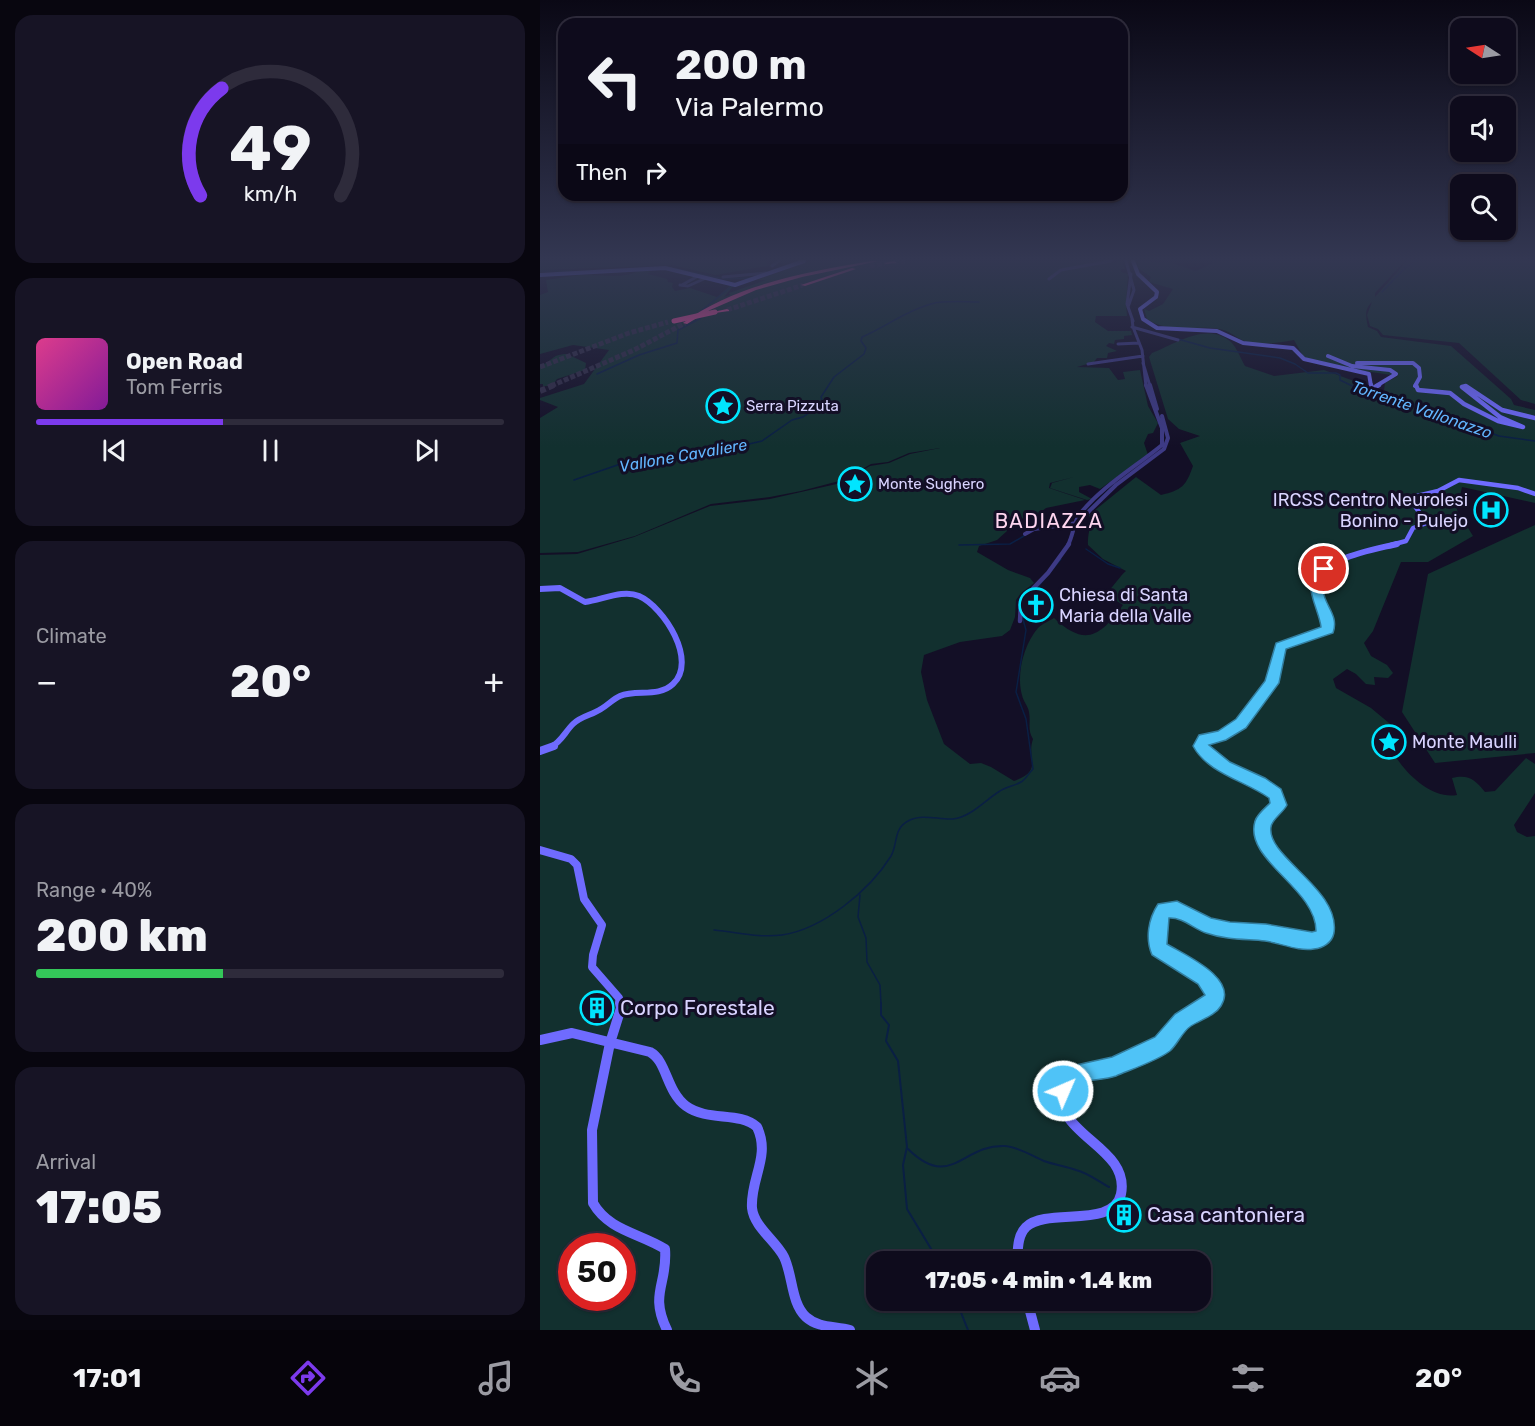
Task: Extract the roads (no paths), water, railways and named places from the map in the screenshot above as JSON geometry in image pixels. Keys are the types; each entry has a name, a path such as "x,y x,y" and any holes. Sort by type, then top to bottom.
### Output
{"main road":[{"path":"1149,323 1157,328 1185,331 1217,330 1243,343 1293,348 1305,360 1370,375 1372,389 1395,376 1395,373 1389,370 1352,366 1327,355 1355,363 1411,363 1419,368 1420,377 1415,387 1418,390 1451,394 1464,404 1498,421 1522,428 1520,424 1497,415 1463,387 1466,386 1502,410 1535,418"},
{"path":"1018,1251 1019,1240 1030,1224 1041,1219 1105,1211 1115,1205 1121,1196 1121,1184 1113,1161 1104,1150 1079,1130 1066,1112 1062,1095 1067,1081 1075,1074 1113,1067 1162,1044 1182,1021 1215,999 1215,989 1204,977 1159,949 1157,940 1160,917 1164,910 1177,909 1208,926 1230,931 1266,932 1312,941 1320,939 1326,931 1324,920 1312,895 1274,856 1263,838 1263,822 1279,805 1276,794 1260,783 1219,763 1203,750 1202,741 1223,735 1241,723 1272,683 1280,646 1328,630 1326,616 1316,592 1316,579 1322,571 1355,555 1406,541 1413,528 1427,523 1414,505 1418,496 1438,491 1459,480 1518,488 1535,494"},
{"path":"540,589 560,588 585,602 621,594 638,596 651,603 665,621 683,658 678,677 671,686 657,691 617,697 598,711 574,723 556,746 540,752"},
{"path":"540,850 572,859 577,865 584,899 601,921 592,967 619,998 621,1008 610,1043 591,1136 594,1169 593,1203 612,1225 654,1242 665,1249 666,1261 657,1300 662,1322 667,1330"},
{"path":"540,1040 569,1033 645,1050 656,1055 672,1091 697,1113 715,1118 746,1119 756,1125 762,1153 760,1174 752,1203 757,1223 773,1238 781,1251 791,1273 796,1300 802,1313 816,1324 850,1330"},
{"path":"1031,1311 1035,1330"}],"street":[{"path":"1020,621 1018,609 1021,600 1045,578 1067,546 1077,523 1116,485 1164,448 1168,440 1153,400 1132,323"},
{"path":"1133,328 1178,340"},
{"path":"1118,344 1139,343"},
{"path":"1088,364 1143,356"},
{"path":"1025,534 1034,529 1077,523"}],"waterway":[{"path":"597,374 639,355 677,343 678,330 691,323"},
{"name":"Vallone Cavaliere","path":"574,480 629,461 684,459 762,441 792,420 803,417 823,403 821,397 834,377 864,354 866,348 861,341 862,337 890,323"},
{"name":"Torrente Vallonazzo","path":"1178,339 1210,348 1280,358 1308,373 1336,373 1340,375 1340,380 1375,397 1423,406 1454,423 1470,425 1499,436 1535,441"},
{"path":"1082,516 1111,488"},
{"path":"959,545 1010,544 1024,536"},
{"path":"1086,549 1108,564 1120,568"},
{"path":"1037,588 1061,559"},
{"path":"714,930 773,936 798,931 813,925 844,906 871,882 891,856 898,832 903,824 919,817 960,818 1005,788 1024,780 1033,769 1026,719 1016,692 1026,630 1022,616"},
{"path":"860,895 858,917 866,938 867,962 880,985 881,1004"},
{"path":"881,1004 881,1015 889,1025 886,1041 898,1061 907,1147 903,1165 907,1209 932,1251"},
{"path":"908,1149 923,1161 935,1166 946,1166 990,1147 1005,1146 1085,1173 1109,1187"},
{"path":"960,1311 968,1330"}],"tunnel":[{"path":"540,367 629,333 664,323"},
{"path":"551,386 634,350 685,323"},
{"path":"540,391 554,385"}],"place":[{"name":"Serra Pizzuta","path":"723,406"},
{"name":"Monte Sughero","path":"855,484"},
{"name":"IRCSS Centro Neurolesi Bonino - Pulejo","path":"1491,510"},
{"name":"Chiesa di Santa Maria della Valle","path":"1036,605"},
{"name":"Monte Maulli","path":"1389,742"},
{"name":"Corpo Forestale","path":"597,1008"},
{"name":"Casa cantoniera","path":"1124,1215"}],"district":[{"name":"BADIAZZA","path":"1049,521"}]}
